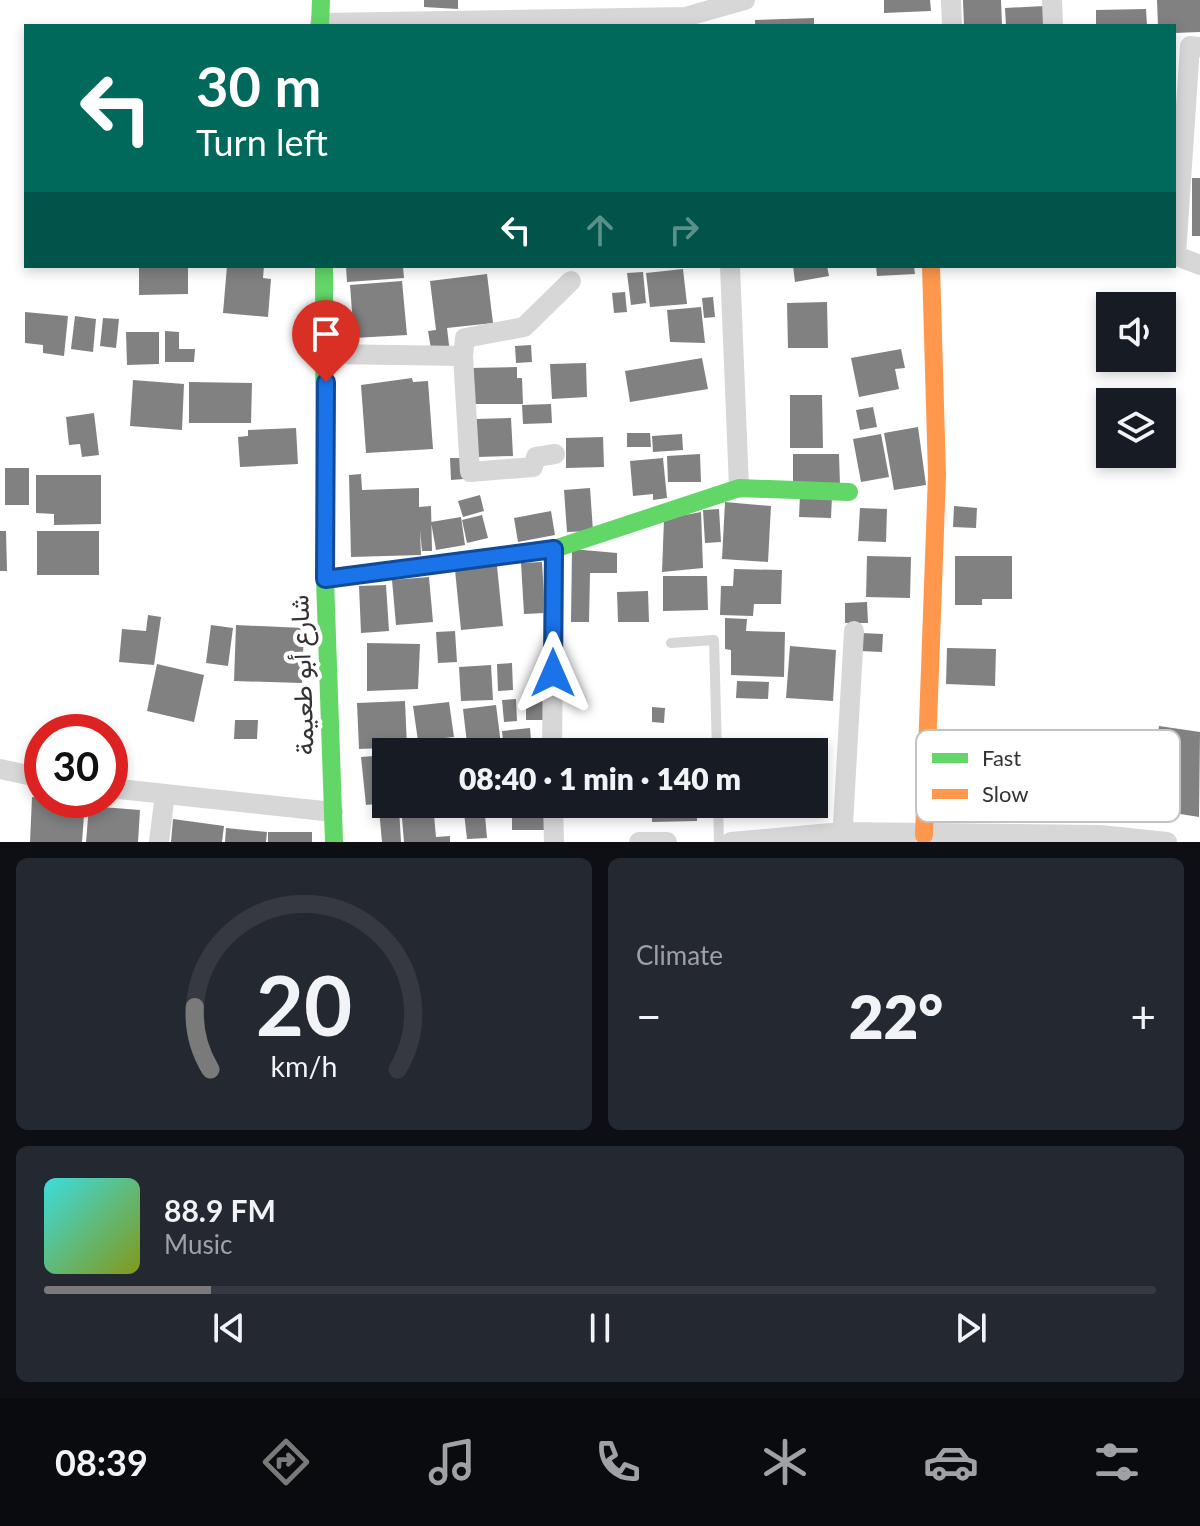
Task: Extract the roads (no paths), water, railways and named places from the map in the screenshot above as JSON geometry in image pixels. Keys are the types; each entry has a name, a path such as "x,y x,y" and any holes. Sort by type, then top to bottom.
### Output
{"street":[{"path":"320,24 321,0"},
{"path":"442,24 686,22 745,0"},
{"path":"951,0 952,24"},
{"path":"1052,0 1053,24"},
{"path":"1176,241 1190,46 1200,47"},
{"path":"1176,255 1200,265"},
{"name":"شارع أبو طعيمة","path":"324,268 325,579 334,842"},
{"path":"730,268 739,488"},
{"path":"928,730 937,475 931,268"},
{"path":"555,454 536,457 533,467 470,472 463,356 465,338 524,327 571,281"},
{"path":"326,354 463,356"},
{"path":"325,579 554,549 739,488 849,492"},
{"path":"552,738 554,549"},
{"path":"842,837 854,631"},
{"path":"0,769 24,774"},
{"path":"128,790 333,812"},
{"path":"159,842 165,794"},
{"path":"553,818 554,842"},
{"path":"924,822 924,835"},
{"path":"731,842 924,835 1167,842"},
{"path":"639,842 667,842"}],"lane":[{"path":"671,643 714,640 717,738"},
{"path":"718,818 719,842"}]}
